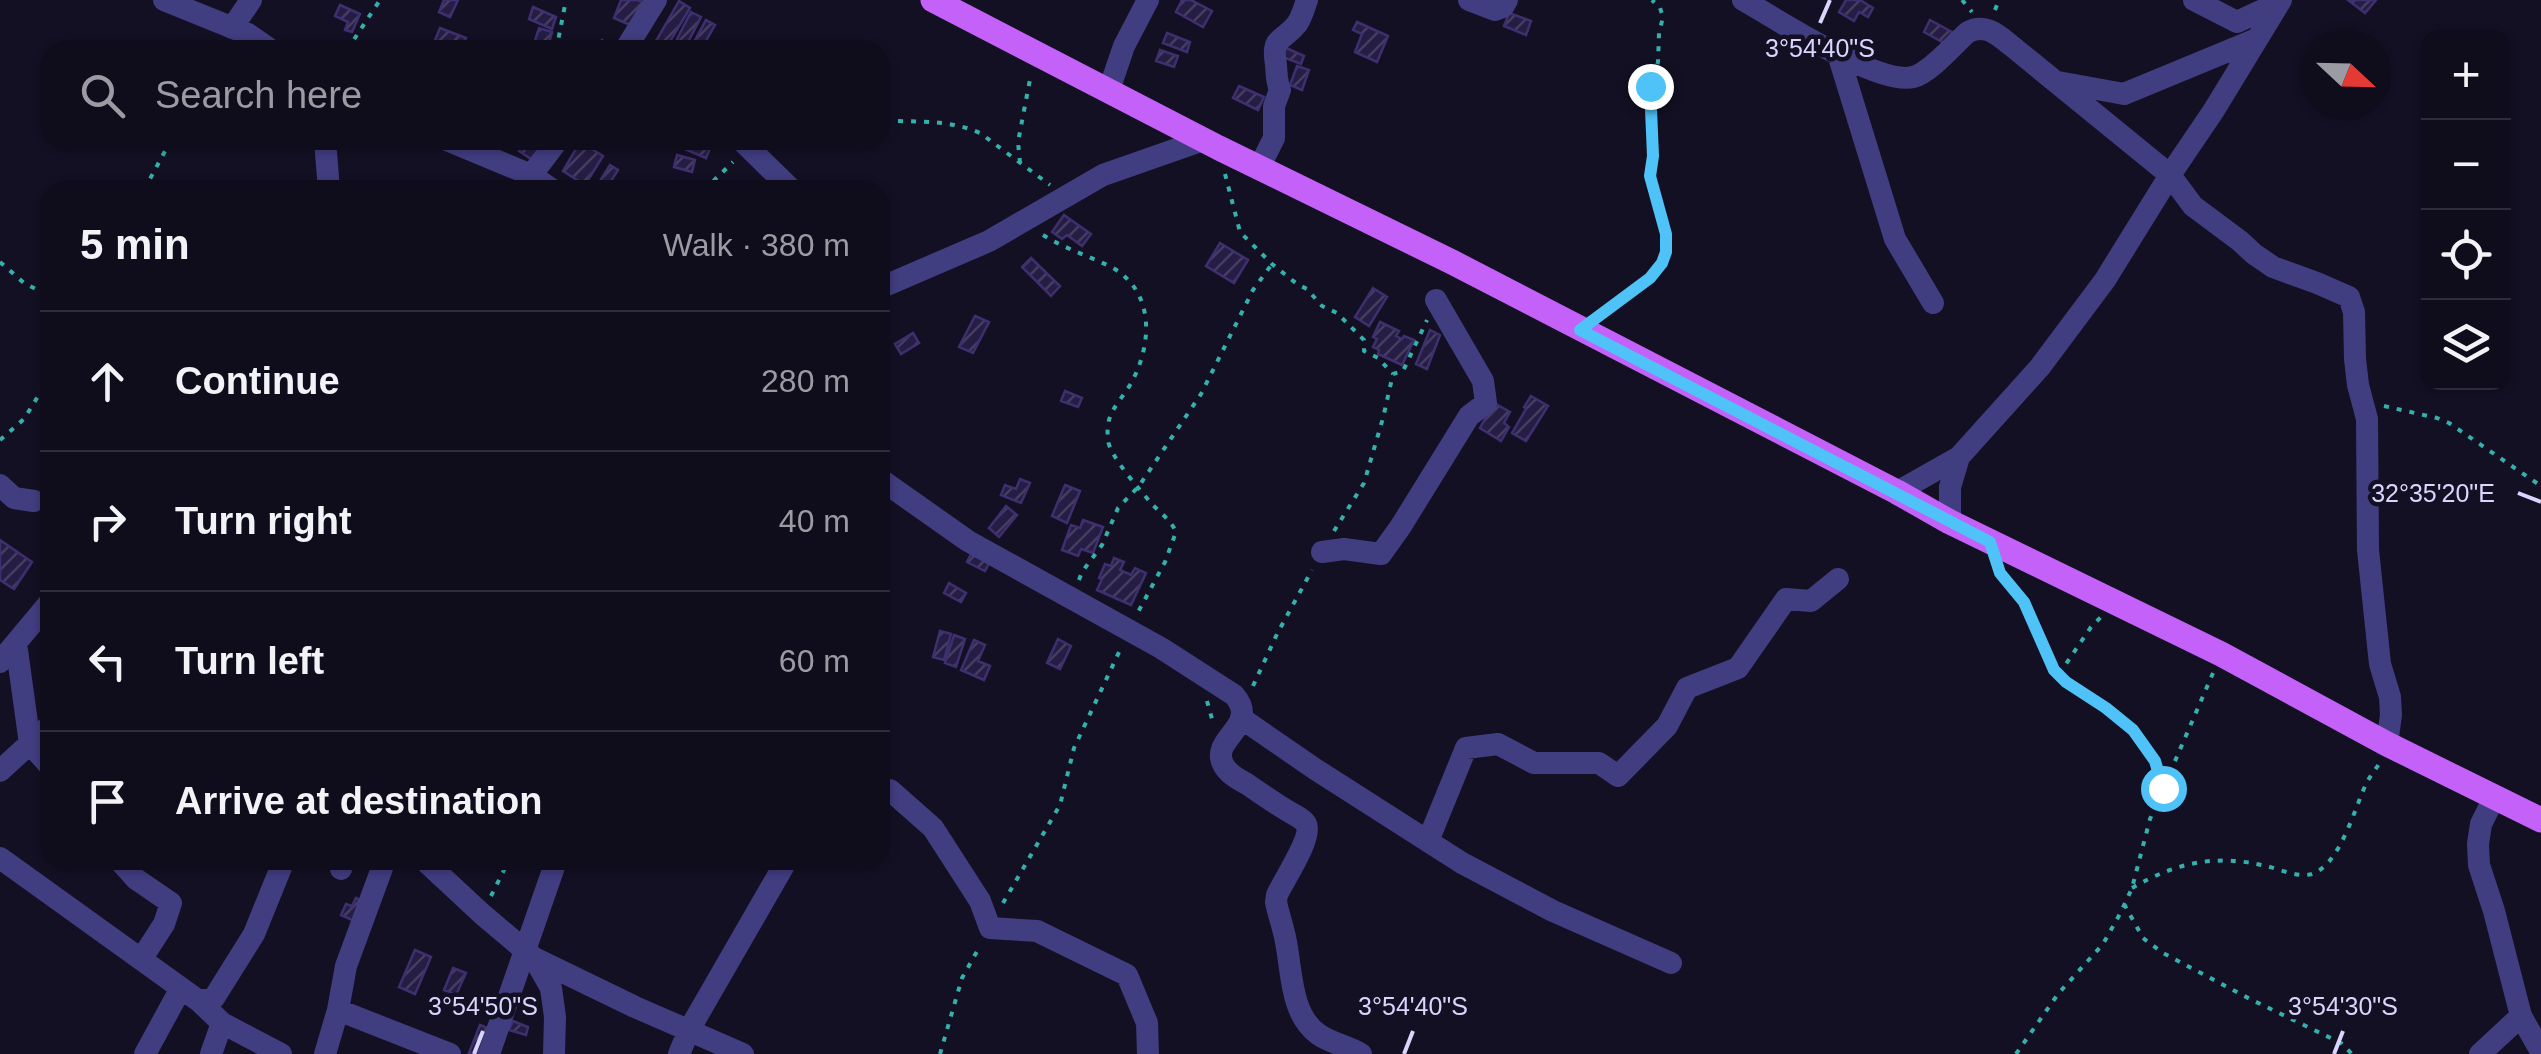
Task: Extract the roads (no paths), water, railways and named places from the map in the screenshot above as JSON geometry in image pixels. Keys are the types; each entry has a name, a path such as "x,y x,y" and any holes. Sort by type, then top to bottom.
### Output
{"main road":[{"path":"933,0 1211,144 1452,262 1950,522 2221,654 2387,744 2541,820"}],"street":[{"path":"164,0 257,40"},
{"path":"232,28 251,0"},
{"path":"632,40 655,0"},
{"path":"1108,90 1124,46 1148,0"},
{"path":"1260,168 1276,130 1274,106 1280,90 1272,54 1276,42 1301,18 1308,0"},
{"path":"1469,0 1495,10 1508,0"},
{"path":"1743,0 1838,54 1890,77 1911,78 1921,74 1968,32 1983,28 1996,34 2170,175 2193,206 2254,254 2272,267 2349,298 2354,312 2355,360 2367,420 2368,550 2380,664 2390,697 2387,744"},
{"path":"2194,0 2237,22 2281,1"},
{"path":"1896,492 1959,457 2040,368 2105,280 2281,1"},
{"path":"2053,82 2124,94 2258,39"},
{"path":"1838,54 1895,239 1933,303"},
{"path":"890,282 988,242 1103,175 1211,144"},
{"path":"326,150 328,180"},
{"path":"466,150 521,180"},
{"path":"528,180 551,150"},
{"path":"752,150 782,180"},
{"path":"1322,552 1344,549 1381,554 1469,416 1486,403 1483,381 1436,300"},
{"path":"1950,522 1950,488 1959,457"},
{"path":"0,485 14,498 34,501"},
{"path":"890,486 968,541 1130,631 1234,695 1242,713 1462,863 1553,911 1671,963"},
{"path":"1428,842 1466,748 1498,744 1534,763 1599,763 1618,776 1667,726 1687,688 1738,668 1786,598 1811,601 1838,579"},
{"path":"0,662 40,614"},
{"path":"16,643 30,744 40,755"},
{"path":"1242,713 1234,734 1221,749 1224,766 1307,825 1302,847 1276,895 1295,997 1301,1012 1321,1037 1360,1054"},
{"path":"0,770 40,734"},
{"path":"890,790 934,828 980,901 990,928 1036,931 1127,975 1147,1023 1148,1054"},
{"path":"2495,796 2481,824 2479,865 2535,1037"},
{"path":"0,858 142,958 222,1023 281,1054"},
{"path":"128,870 172,903 164,924 142,958"},
{"path":"190,994 214,998 254,934 280,870"},
{"path":"325,1054 346,966 381,870"},
{"path":"435,870 530,954 735,1052"},
{"path":"490,1054 530,954 553,870"},
{"path":"679,1054 780,870"},
{"path":"530,954 551,988 554,1054"},
{"path":"145,1054 190,994"},
{"path":"338,1010 450,1054"},
{"path":"211,1054 222,1023"},
{"path":"2480,1054 2510,1030 2535,1037"}]}
